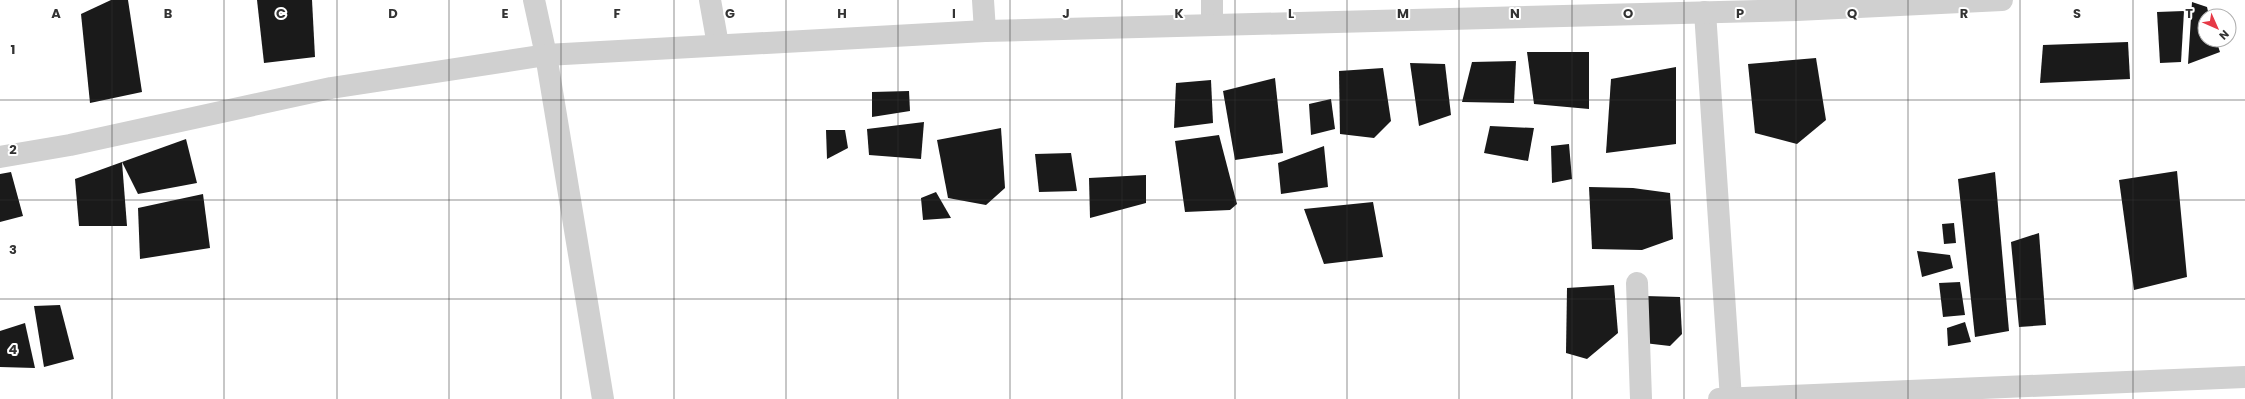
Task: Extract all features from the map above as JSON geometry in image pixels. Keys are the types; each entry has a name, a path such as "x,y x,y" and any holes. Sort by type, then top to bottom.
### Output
{"street":[{"path":"534,0 546,55 603,399"},
{"path":"710,0 718,45"},
{"path":"983,0 985,30"},
{"path":"1212,0 1212,24"},
{"path":"0,158 70,145 331,88 546,55 985,30 1705,12 1797,5 2002,0"},
{"path":"1705,12 1727,399 2245,377"},
{"path":"1637,283 1641,399"}],"building":[{"path":"111,0 128,0 142,92 90,103 81,14"},
{"path":"257,0 312,0 315,57 264,63"},
{"path":"2192,2 2207,8 2197,8 2197,48 2219,48 2220,52 2188,64"},
{"path":"2184,11 2181,62 2160,63 2157,12"},
{"path":"2128,42 2130,79 2040,83 2043,45"},
{"path":"1527,52 1589,52 1589,109 1534,104"},
{"path":"1816,58 1826,120 1797,144 1755,133 1748,64"},
{"path":"1516,61 1514,103 1462,102 1472,62"},
{"path":"1410,63 1445,64 1451,115 1419,126"},
{"path":"1676,67 1676,144 1606,153 1611,79"},
{"path":"1383,68 1391,121 1374,138 1340,134 1339,71"},
{"path":"1275,78 1283,153 1235,160 1223,91"},
{"path":"1211,80 1213,123 1174,128 1176,83"},
{"path":"909,91 910,111 872,117 872,92"},
{"path":"1331,99 1335,129 1311,135 1309,104"},
{"path":"924,122 921,159 869,155 867,129"},
{"path":"1490,126 1534,128 1528,161 1484,153"},
{"path":"1001,128 1005,188 986,205 948,198 937,140"},
{"path":"826,130 845,130 848,148 827,159"},
{"path":"1219,135 1237,204 1230,210 1185,212 1175,141"},
{"path":"186,139 197,183 138,194 122,162"},
{"path":"1569,144 1572,179 1552,183 1551,146"},
{"path":"1324,146 1328,187 1281,194 1278,163"},
{"path":"1071,153 1077,191 1039,192 1035,154"},
{"path":"122,162 127,226 79,226 75,179"},
{"path":"2177,171 2187,277 2134,290 2119,180"},
{"path":"11,172 23,216 0,222 0,174"},
{"path":"1995,172 2009,331 1975,337 1958,179"},
{"path":"1146,175 1146,203 1090,218 1089,178"},
{"path":"1589,187 1633,188 1670,193 1673,239 1642,250 1592,249"},
{"path":"936,192 951,218 923,220 921,198"},
{"path":"203,194 210,248 140,259 138,208"},
{"path":"1373,202 1383,257 1324,264 1304,209"},
{"path":"1954,223 1956,243 1944,244 1942,224"},
{"path":"2039,233 2046,325 2019,327 2011,242"},
{"path":"1917,251 1950,255 1953,268 1922,277"},
{"path":"1960,282 1965,315 1943,317 1939,283"},
{"path":"1614,285 1618,333 1587,359 1566,353 1567,288"},
{"path":"1645,296 1680,297 1682,334 1670,346 1644,343"},
{"path":"60,305 74,359 44,367 34,306"},
{"path":"1965,322 1971,342 1948,346 1947,328"},
{"path":"25,323 35,368 0,367 0,331"}]}
